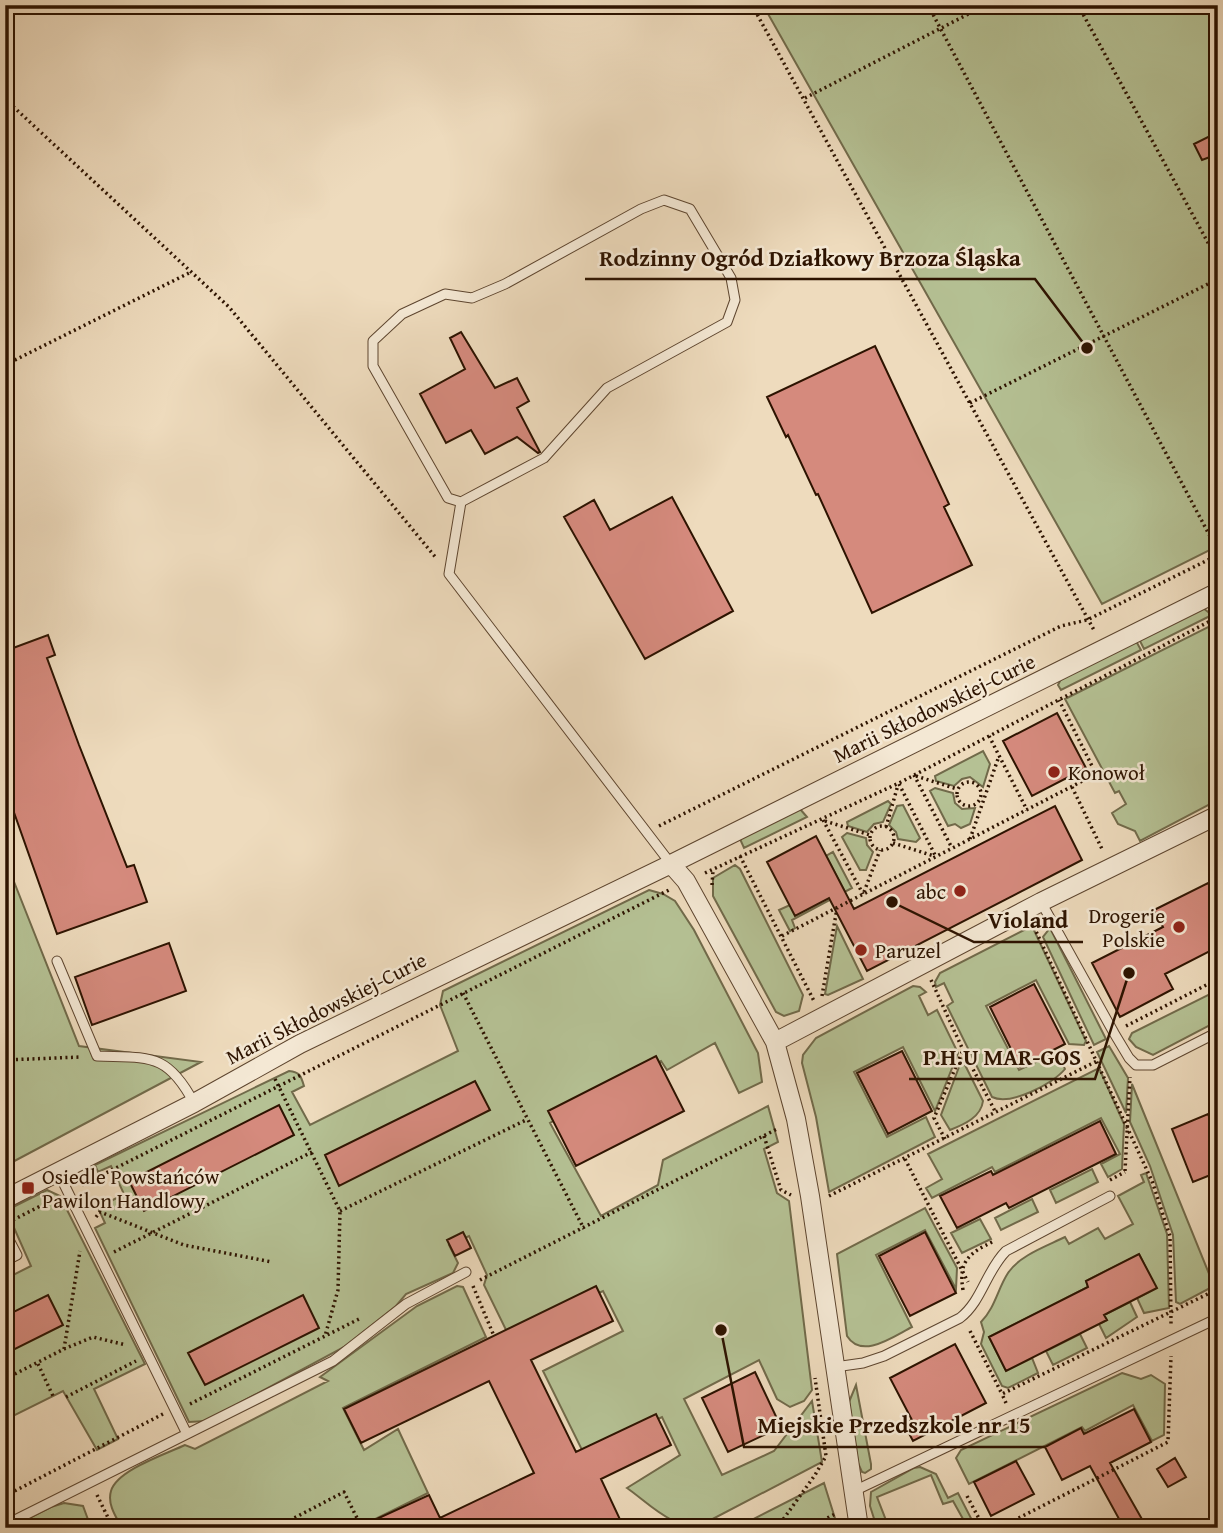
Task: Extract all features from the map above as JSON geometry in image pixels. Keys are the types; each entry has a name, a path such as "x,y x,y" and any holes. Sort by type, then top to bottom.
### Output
{"street":[{"name":"Marii Skłodowskiej-Curie","path":"5,1199 416,986 671,864 1218,592"},
{"path":"775,1042 820,1014 1218,815"},
{"path":"671,864 686,881 775,1042 796,1119 810,1196 859,1528"}],"lane":[{"path":"664,200 690,209 731,278 735,300 727,322 607,388 544,458 461,502 448,498 373,366 373,341 402,314 445,294 472,298 483,294 641,209 664,200"},
{"path":"461,502 449,574 671,864"},
{"path":"1041,902 1114,1033 1136,1065 1153,1065 1218,1032"},
{"path":"57,961 97,1056 150,1058 171,1068 194,1103"},
{"path":"58,1172 187,1434"},
{"path":"835,1367 863,1363 884,1356 960,1318 970,1310 989,1274 1006,1251 1110,1196"},
{"path":"5,1232 17,1255 5,1261"},
{"path":"5,1525 333,1361 406,1304 466,1272"},
{"path":"852,1492 1218,1318"}],"path":[{"path":"752,5 1104,650"},
{"path":"928,5 1212,540"},
{"path":"804,99 986,5"},
{"path":"1077,5 1218,261"},
{"path":"5,99 229,307 449,574"},
{"path":"5,365 191,272"},
{"path":"970,403 1218,279"},
{"path":"648,832 1061,626 1087,620 1218,555"},
{"path":"5,1224 686,881 823,820 914,775 1218,617"},
{"path":"782,936 1096,774 1059,700"},
{"path":"989,736 1027,810"},
{"path":"970,839 999,756"},
{"path":"914,775 957,789"},
{"path":"914,775 952,848"},
{"path":"957,789 966,782 974,783 979,788 982,799"},
{"path":"886,827 898,783"},
{"path":"898,783 936,857"},
{"path":"1072,787 1112,867"},
{"path":"957,789 958,800 964,806 973,806 982,799"},
{"path":"823,820 870,835"},
{"path":"823,820 863,894"},
{"path":"878,827 886,827 894,836 892,844 887,849 880,850 871,843 870,835 878,827"},
{"path":"892,844 936,857"},
{"path":"863,894 880,850"},
{"path":"740,856 820,1014"},
{"path":"820,1014 837,908"},
{"path":"999,1528 1168,1443 1172,1311 1170,1236 1152,1181 1128,1125 1032,923"},
{"path":"928,974 963,1051 996,1113"},
{"path":"1114,1033 1218,979"},
{"path":"463,993 584,1229"},
{"path":"945,1139 934,1118 963,1051"},
{"path":"5,1060 97,1056"},
{"path":"1125,1174 1129,1058"},
{"path":"267,1061 340,1211 338,1290 325,1336"},
{"path":"827,1197 1097,1061"},
{"path":"473,1286 487,1275 584,1229 796,1119"},
{"path":"340,1211 526,1120"},
{"path":"764,1136 780,1190 794,1197"},
{"path":"100,1259 312,1152"},
{"path":"905,1159 977,1299"},
{"path":"64,1349 85,1228 100,1212 184,1245 272,1262"},
{"path":"466,1272 494,1336"},
{"path":"1012,1417 1002,1394 1218,1289"},
{"path":"5,1496 174,1409 183,1407 372,1313"},
{"path":"5,1379 93,1337 146,1352"},
{"path":"66,1397 146,1352"},
{"path":"38,1364 53,1396"},
{"path":"777,1528 826,1456 815,1377"},
{"path":"91,1484 113,1528"},
{"path":"275,1528 344,1492 361,1526"},
{"path":"967,1496 984,1528"},
{"path":"808,1528 840,1512"}],"green space":[{"path":"763,5 1218,5 1218,546 1102,604"},
{"path":"1203,608 1212,615 1144,649 1139,639"},
{"path":"1218,622 1218,800 1140,841 1135,831 1118,824 1112,813 1126,804 1119,791 1115,793 1065,699"},
{"path":"1136,641 1141,650 1061,690 1058,685 1061,679"},
{"path":"983,751 990,764 983,787 970,777 962,779 954,786 936,781 935,776"},
{"path":"935,788 953,793 955,803 962,809 975,808 970,824 961,828 955,824 948,826 930,791"},
{"path":"888,801 891,804 883,822 874,824 867,832 848,826 847,822"},
{"path":"903,805 920,838 916,842 898,839 896,832 889,825 897,806"},
{"path":"800,809 807,817 744,848 740,839"},
{"path":"847,833 866,838 867,845 873,852 866,870 860,870 842,837"},
{"path":"833,852 852,888 792,920 795,928 790,931 779,910 844,890 826,856"},
{"path":"5,859 79,1046 201,1062 5,1166"},
{"path":"735,865 740,869 803,995 799,1011 784,1016 776,1012 713,896 713,878"},
{"path":"649,890 675,901 694,930 758,1053 762,1082 739,1093 715,1043 667,1070 661,1061 550,1123 601,1216 658,1185 663,1160 768,1106 778,1142 764,1149 777,1193 789,1201 812,1390 804,1401 790,1407 777,1399 759,1360 684,1399 722,1475 774,1451 812,1401 822,1462 705,1523 683,1524 663,1515 627,1488 680,1455 662,1417 584,1454 543,1371 623,1331 603,1291 508,1334 484,1285 487,1275 469,1236 449,1245 458,1263 453,1273 406,1294 396,1306 346,1346 206,1421 189,1422 95,1228 105,1223 98,1208 124,1194 111,1166 98,1172 95,1165 289,1071 298,1074 302,1080 304,1086 292,1092 310,1125 458,1051 440,1005 443,991"},
{"path":"837,926 863,979 828,995 825,994"},
{"path":"1032,926 1086,1041 1084,1045 1069,1044 1036,980 986,1006 1019,1070 1057,1052 1065,1069 1031,1092 1000,1099 992,1097 947,1006 953,1002 944,983 936,987 935,982 940,973"},
{"path":"1050,928 1106,1039 1094,1045 1043,937"},
{"path":"913,986 926,992 919,996 928,1015 937,1010 958,1053 935,1111 903,1047 854,1072 887,1137 926,1117 935,1137 829,1192 816,1117 802,1063 803,1055 816,1038"},
{"path":"1218,990 1218,1021 1153,1055 1136,1047 1129,1039 1132,1033"},
{"path":"1109,1046 1128,1078 1126,1113 1097,1052"},
{"path":"962,1059 983,1101 982,1107 976,1116 950,1130 941,1115"},
{"path":"1099,1068 1124,1124 1122,1169 1108,1177 1101,1164 1120,1154 1101,1118 995,1172 992,1167 932,1198 926,1188 942,1179 928,1154"},
{"path":"1132,1084 1214,1286 1180,1304 1176,1302 1173,1235 1150,1166 1130,1122"},
{"path":"1092,1169 1098,1182 1056,1203 1050,1190"},
{"path":"1146,1173 1167,1234 1169,1308 1144,1313 1137,1298 1156,1288 1139,1254 1086,1281 1088,1287 989,1337 1006,1371 1032,1358 1038,1373 1008,1388 1002,1386 981,1344 984,1332 981,1322 990,1311 1008,1273 1027,1256 1065,1237 1069,1244 1098,1228 1105,1239 1133,1224 1118,1196 1144,1182 1141,1175"},
{"path":"47,1190 60,1196 145,1364 94,1389 118,1439 97,1450 63,1391 5,1420 5,1279 31,1266 11,1221 13,1207"},
{"path":"1032,1199 1038,1212 1001,1230 995,1218"},
{"path":"925,1208 957,1268 956,1289 925,1230 876,1255 912,1327 878,1344 861,1346 853,1343 847,1336 837,1254"},
{"path":"980,1219 991,1239 962,1253 951,1233"},
{"path":"457,1286 463,1287 486,1337 343,1408 364,1450 398,1429 428,1493 357,1528 122,1528 113,1510 110,1496 115,1483 122,1476 185,1445 195,1449 328,1381 320,1377 417,1306"},
{"path":"1130,1302 1137,1317 1106,1338 1099,1324 1107,1320 1104,1315"},
{"path":"1080,1334 1087,1348 1053,1365 1046,1351"},
{"path":"1122,1373 1141,1379 1151,1375 1165,1384 1164,1435 1152,1441 1133,1405 1085,1431 1082,1427 969,1484 956,1458 961,1450"},
{"path":"856,1385 871,1464 871,1469 865,1473 858,1463 849,1402"},
{"path":"920,1467 936,1474 948,1498 958,1493 976,1528 968,1528 953,1501 943,1504 931,1475 877,1497 889,1528 877,1528 870,1506 871,1492"},
{"path":"824,1483 838,1528 736,1528"},
{"path":"64,1503 83,1506 90,1525 84,1528 10,1528 51,1507"}],"building":[{"path":"1218,132 1218,154 1202,160 1194,144"},
{"path":"461,332 495,388 517,378 529,401 517,408 540,452 517,437 485,454 471,430 446,443 420,394 465,369 450,338"},
{"path":"875,346 949,504 944,507 972,565 872,613 818,494 816,495 767,397"},
{"path":"672,497 733,611 645,659 564,517 594,500 610,530"},
{"path":"48,635 55,655 47,658 79,745 127,867 134,865 147,902 57,934 5,787 5,651"},
{"path":"1057,713 1086,768 1032,796 1003,741"},
{"path":"1055,806 1082,860 867,971 829,898 795,916 767,862 816,836 854,909"},
{"path":"1208,883 1218,902 1218,947 1165,974 1173,989 1120,1017 1092,963 1163,927 1154,910"},
{"path":"169,943 186,991 92,1025 75,977"},
{"path":"1034,984 1065,1044 1020,1067 990,1007"},
{"path":"902,1051 932,1111 888,1134 857,1073"},
{"path":"656,1056 684,1111 576,1166 548,1111"},
{"path":"475,1081 490,1110 339,1186 325,1155"},
{"path":"279,1105 294,1135 144,1211 129,1181"},
{"path":"1208,1114 1218,1137 1218,1172 1193,1182 1172,1129"},
{"path":"1100,1121 1116,1154 1009,1208 1006,1203 957,1228 940,1196 991,1171 993,1175"},
{"path":"463,1232 471,1248 455,1256 447,1240"},
{"path":"925,1232 956,1293 910,1316 879,1256"},
{"path":"1139,1254 1157,1288 1104,1315 1107,1320 1006,1371 989,1337 1088,1287 1086,1281"},
{"path":"596,1286 613,1321 531,1360 576,1452 656,1414 671,1445 601,1479 624,1528 357,1528 429,1495 440,1518 534,1473 489,1381 361,1443 344,1409"},
{"path":"48,1295 63,1325 5,1354 5,1316"},
{"path":"303,1295 319,1328 205,1385 188,1353"},
{"path":"955,1344 986,1403 913,1441 904,1424 912,1420 890,1378"},
{"path":"755,1372 781,1427 728,1452 702,1398"},
{"path":"1134,1409 1151,1442 1110,1463 1147,1528 1124,1528 1090,1466 1062,1480 1045,1447 1081,1428 1084,1434"},
{"path":"1175,1458 1186,1477 1168,1487 1157,1469"},
{"path":"1016,1461 1034,1494 991,1516 974,1482"}],"place":[{"name":"Rodzinny Ogród Działkowy Brzoza Śląska","path":"1087,348"},
{"name":"Konowoł","path":"1054,772"},
{"name":"abc","path":"960,891"},
{"name":"Violand","path":"892,902"},
{"name":"Drogerie Polskie","path":"1179,927"},
{"name":"Paruzel","path":"861,950"},
{"name":"P.H.U MAR-GOS","path":"1129,973"},
{"name":"Osiedle Powstańców Pawilon Handlowy","path":"28,1188"},
{"name":"Miejskie Przedszkole nr 15","path":"721,1330"}]}
